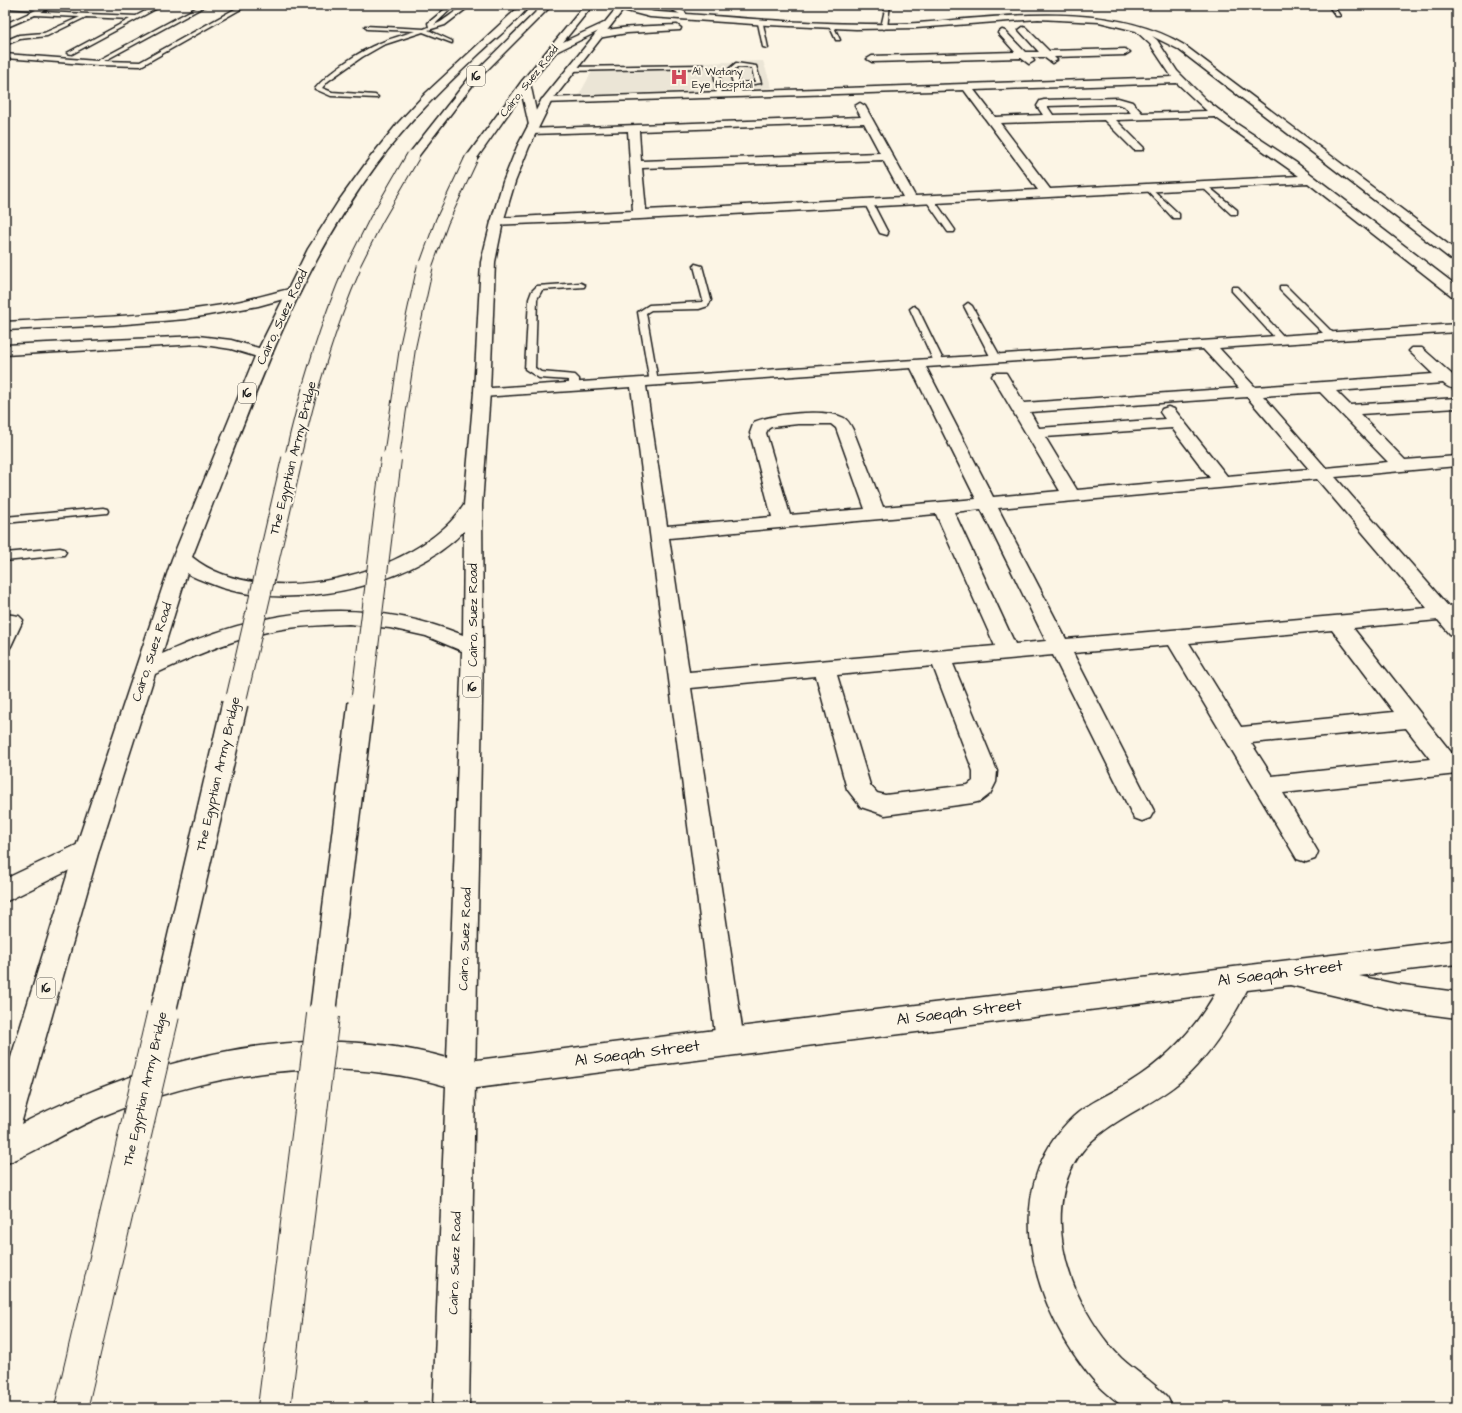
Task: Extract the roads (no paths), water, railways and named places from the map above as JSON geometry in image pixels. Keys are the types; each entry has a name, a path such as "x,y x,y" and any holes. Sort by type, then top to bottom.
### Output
{"main road":[{"name":"Cairo, Suez Road","path":"5,1126 87,850 182,559 264,354 315,249 344,202 373,161 402,125 430,95 526,5"},
{"name":"The Egyptian Army Bridge","path":"70,1408 303,412 328,329 356,261 384,204 413,156 472,80 548,5"},
{"name":"Cairo, Suez Road","path":"274,1408 399,397 411,322 428,258 448,205 471,159 525,83 552,52 589,5"},
{"name":"Cairo, Suez Road","path":"451,1408 473,647 473,505 482,392 486,283 497,222 514,170 546,101 570,69 622,6"},
{"path":"622,6 642,13 760,24"},
{"path":"602,30 635,30 760,24 884,27 1047,16 1100,19 1128,26 1155,34 1176,44 1255,101 1457,257"},
{"path":"1128,26 1144,33 1154,42 1163,59 1179,80 1216,114 1310,179 1457,293"},
{"name":"16","path":"552,52 602,30"},
{"path":"1023,30 1050,57"},
{"path":"1002,33 1030,62"},
{"path":"872,59 1023,55 1050,57 1128,54 1114,41"},
{"path":"1013,45 1037,44"},
{"path":"1145,71 1155,81"},
{"path":"546,101 720,95 737,89 852,91 1179,80"},
{"path":"525,83 533,128 633,127 867,120"},
{"path":"967,87 1047,193"},
{"path":"852,91 911,200"},
{"path":"1202,102 1208,97 1214,96"},
{"path":"1226,96 1255,101"},
{"path":"1050,118 1042,106 1044,103 1118,101 1128,104 1139,116"},
{"path":"992,120 1216,114"},
{"path":"1107,117 1138,148"},
{"path":"633,127 640,214"},
{"path":"636,165 887,156"},
{"path":"497,222 1310,179"},
{"path":"5,326 141,318 210,312 260,302 293,292"},
{"path":"126,343 141,318"},
{"path":"482,392 1457,328"},
{"path":"5,350 198,340 245,346 264,354"},
{"path":"1207,344 1322,473 1450,612 1457,629"},
{"path":"1417,351 1452,382"},
{"path":"916,363 988,504 1058,648 1142,811"},
{"path":"1000,376 1072,496"},
{"path":"645,381 659,533 730,1041"},
{"path":"1020,408 1323,386 1452,382"},
{"path":"1323,386 1401,466"},
{"path":"1158,398 1222,482"},
{"path":"1346,410 1457,402"},
{"path":"783,522 758,433 760,426 770,422 826,418 841,423 845,430 876,514"},
{"path":"1035,433 1176,423"},
{"path":"659,533 1457,461"},
{"path":"182,559 199,572 220,581 246,588 305,590 337,585 368,577 397,566 423,553 444,538 462,522 473,505"},
{"path":"943,508 1008,652"},
{"path":"679,681 1450,612"},
{"path":"147,669 181,653 251,629 321,617 355,617 418,625 446,634 473,647"},
{"path":"1337,622 1411,719 1452,766"},
{"path":"1175,637 1306,852"},
{"path":"824,668 859,788 869,800 885,805 973,794 985,785 985,771 940,658"},
{"path":"1235,736 1411,719"},
{"path":"1266,786 1452,766"},
{"path":"5,891 87,850"},
{"name":"Al Saeqah Street","path":"461,1076 1284,972 1457,952"},
{"path":"1284,972 1396,997 1457,1006"},
{"path":"1154,1408 1123,1384 1112,1373 1096,1356 1074,1325 1058,1291 1048,1258 1044,1226 1046,1196 1053,1169 1066,1146 1083,1127 1141,1093 1174,1068 1201,1040 1222,1010 1238,978"},
{"path":"5,1149 91,1106 136,1088 180,1075 265,1057 326,1055 386,1058 461,1076"}],"lane":[{"path":"5,14 26,5"},
{"path":"5,26 52,5"},
{"path":"70,53 161,5"},
{"path":"98,63 205,5"},
{"path":"5,56 98,63 143,63 246,5"},
{"path":"432,27 430,24 453,5"},
{"path":"375,97 331,94 318,89 326,80 381,44 450,20 468,5"},
{"path":"666,5 683,13 682,16"},
{"path":"884,27 888,5"},
{"path":"1330,5 1338,15"},
{"path":"5,7 44,9"},
{"path":"34,13 137,18"},
{"path":"5,43 19,37 45,35 86,16"},
{"path":"760,24 766,47"},
{"path":"831,26 838,39"},
{"path":"367,27 423,30 450,42"},
{"path":"736,65 754,67 758,83 737,89 732,68 736,65"},
{"path":"570,69 701,66"},
{"path":"716,72 720,95"},
{"path":"1203,185 1234,212"},
{"path":"1148,188 1176,216"},
{"path":"929,199 951,230"},
{"path":"868,202 884,233"},
{"path":"645,381 642,312 650,308 699,306 706,304 707,300 698,266"},
{"path":"574,386 574,379 572,377 539,375 530,368 533,299 536,291 540,288 582,285"},
{"path":"1283,288 1331,336"},
{"path":"1235,289 1281,339"},
{"path":"968,306 996,358"},
{"path":"914,309 939,362"},
{"path":"5,520 102,511"},
{"path":"5,557 60,552"},
{"path":"5,618 15,618 16,620 5,646"}],"place":[{"name":"Al Watany Eye Hospital","path":"679,77"}]}
